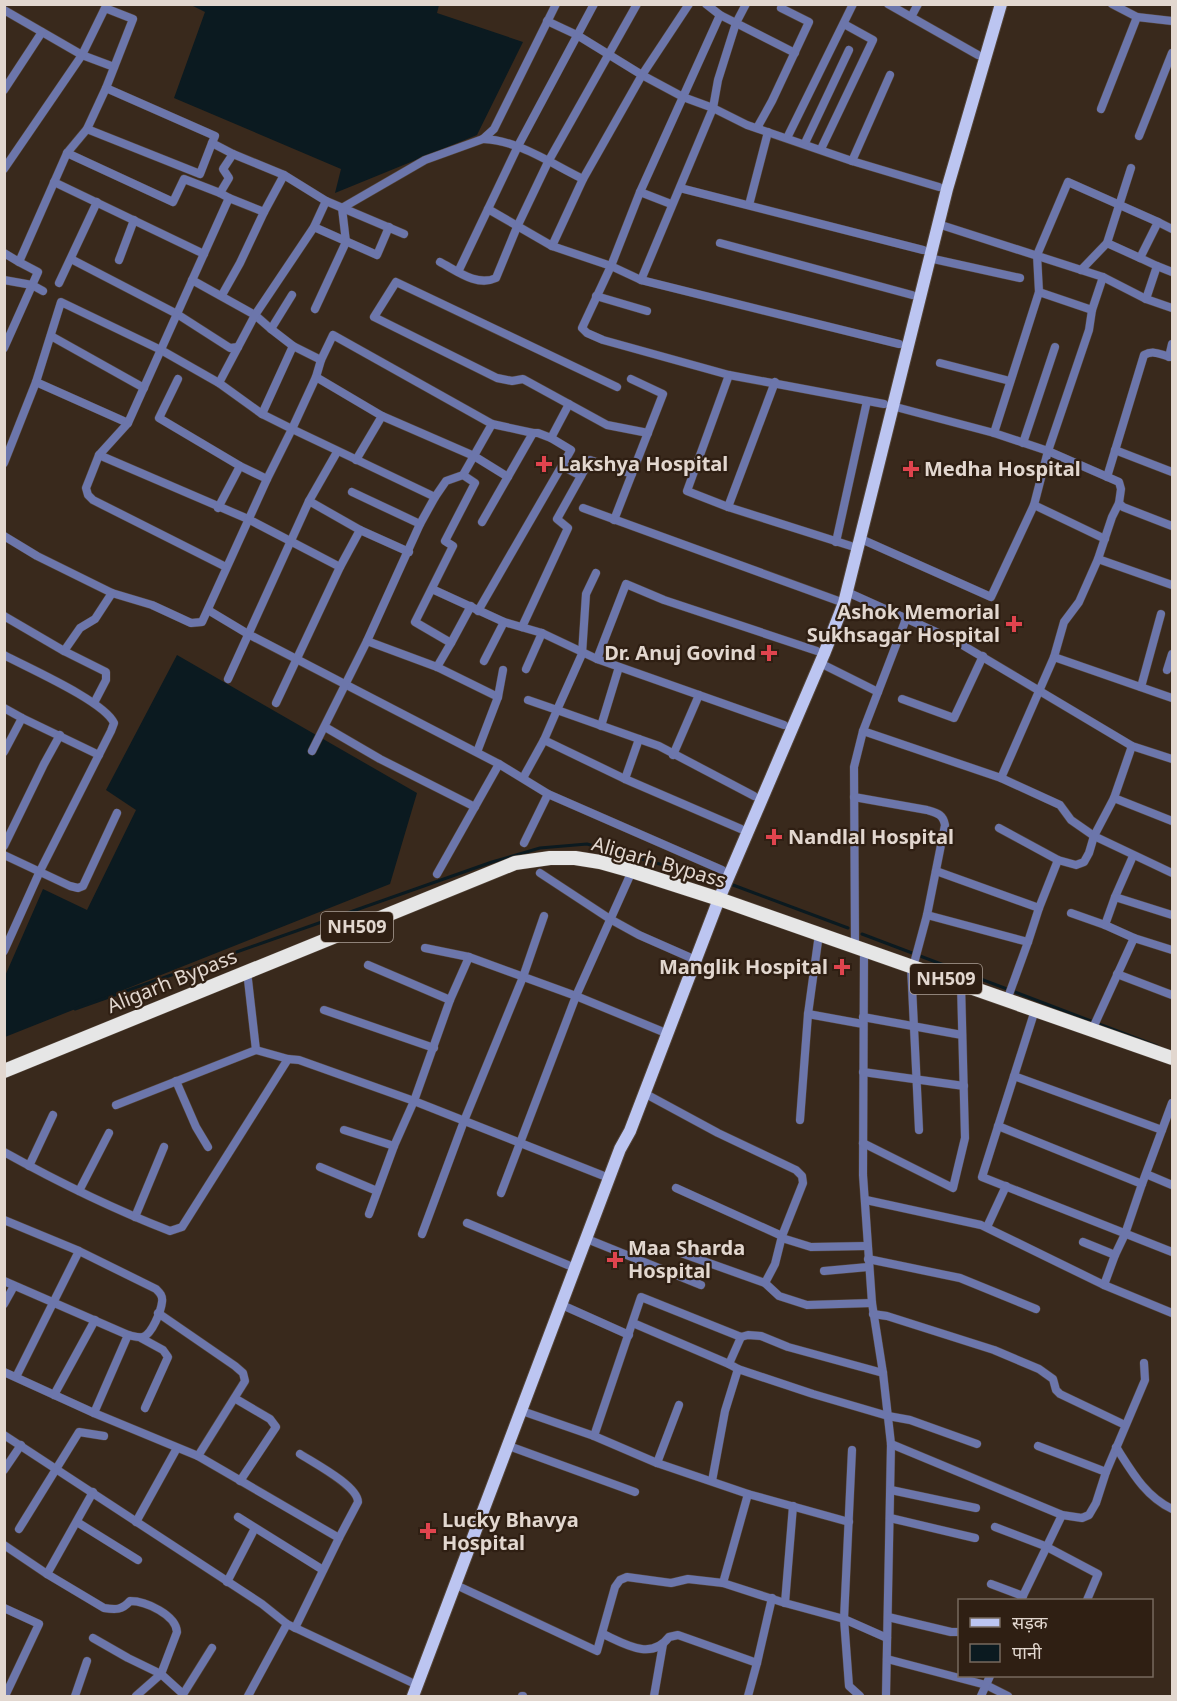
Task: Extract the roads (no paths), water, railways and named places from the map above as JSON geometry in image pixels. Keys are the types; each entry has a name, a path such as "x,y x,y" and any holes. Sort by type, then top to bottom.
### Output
{"highway":[{"name":"Aligarh Bypass","path":"4,1071 515,863 550,858 575,858 632,871 913,965 961,984 1009,994 1035,1010 1094,1025 1173,1058"}],"main road":[{"path":"888,405 898,344 926,254 939,187 993,4"},
{"path":"926,254 938,224 1001,4"},
{"path":"620,1149 624,1128 689,957 819,657 842,598 916,289"},
{"path":"415,1691 620,1149 630,1131 715,898 722,870 784,725 795,710"}],"street":[{"path":"483,139 494,129 556,4"},
{"path":"458,272 518,146 594,4"},
{"path":"440,262 479,282 488,282 496,278 517,226 548,162 637,4"},
{"path":"552,246 583,179 642,75 689,4"},
{"path":"706,4 720,15 795,52"},
{"path":"641,280 713,108 718,80 736,23 746,4"},
{"path":"757,128 809,22 781,8 783,4"},
{"path":"787,138 853,4"},
{"path":"888,4 978,55"},
{"path":"911,17 918,4"},
{"path":"1112,4 1137,17 1173,21"},
{"path":"4,169 82,55 101,6 133,19 87,129 67,153 20,262"},
{"path":"5,12 82,55 114,67"},
{"path":"720,15 582,328 587,333 603,340 729,375 888,405 994,433 1048,451 1119,482 1121,489 1119,503 1098,559 1078,602 1064,622 1054,657 1038,689 1001,778"},
{"path":"1101,109 1137,17"},
{"path":"547,21 576,35 683,97 768,132 820,148 852,161 939,187"},
{"path":"820,148 873,40 844,24"},
{"path":"4,90 42,32"},
{"path":"805,143 849,50"},
{"path":"1139,136 1173,53"},
{"path":"852,161 890,75"},
{"path":"87,129 200,174 214,136 106,88"},
{"path":"749,206 768,132"},
{"path":"342,208 424,160 483,139 498,139 518,146 583,179"},
{"path":"212,143 284,175 326,201 404,234"},
{"path":"67,153 173,202 184,180 264,212"},
{"path":"220,193 229,178 223,169 233,154"},
{"path":"1081,270 1107,243 1131,168"},
{"path":"222,295 284,175"},
{"path":"54,182 204,254"},
{"path":"994,433 1039,292 1037,255 1068,182 1173,229"},
{"path":"680,188 1020,278"},
{"path":"640,192 671,204"},
{"path":"226,567 93,500 86,488 99,455 129,423 229,198"},
{"path":"219,383 255,315 314,227 326,201"},
{"path":"59,283 97,202"},
{"path":"315,309 346,242 342,208"},
{"path":"488,209 552,246 611,266 641,280 898,344"},
{"path":"119,260 134,220"},
{"path":"1140,258 1158,222"},
{"path":"938,224 1103,277 1146,299 1173,308"},
{"path":"314,227 377,255 389,227"},
{"path":"720,243 916,289"},
{"path":"1107,243 1171,272 1173,261"},
{"path":"4,252 38,272 4,348"},
{"path":"71,259 177,314 230,348 238,347"},
{"path":"1146,299 1157,266"},
{"path":"729,375 687,491 728,507 836,542 856,542 991,597 1034,505 1048,451 1089,330 1092,310 1103,277"},
{"path":"4,280 32,285 43,291"},
{"path":"192,280 255,315 293,346 321,360"},
{"path":"616,387 396,282 374,317 497,378 512,381 523,379 607,425 648,433"},
{"path":"1039,292 1092,310"},
{"path":"271,329 292,295"},
{"path":"596,296 647,311"},
{"path":"4,463 36,382 62,302 161,350 219,383 262,414 337,452 435,497"},
{"path":"5,536 37,556 112,593 152,605 191,623 202,622 316,377 333,335 492,424 538,433 571,450 437,668"},
{"path":"51,336 144,388"},
{"path":"1107,477 1144,355 1156,352 1171,357 1173,344"},
{"path":"262,414 293,346"},
{"path":"1023,443 1055,348"},
{"path":"940,363 1010,381"},
{"path":"316,377 382,416 474,456 508,477"},
{"path":"177,379 159,418 240,466 267,479"},
{"path":"614,520 663,394 631,379"},
{"path":"36,382 129,423"},
{"path":"728,507 775,382"},
{"path":"836,542 867,401"},
{"path":"551,438 568,404"},
{"path":"356,460 382,416"},
{"path":"312,751 367,641 420,524 446,481 463,475 492,424"},
{"path":"482,522 533,433"},
{"path":"1115,450 1173,472"},
{"path":"228,679 309,501 337,452"},
{"path":"99,455 248,519 340,567"},
{"path":"522,627 568,528 557,519 590,460 632,474"},
{"path":"218,508 240,466"},
{"path":"562,466 581,476"},
{"path":"451,643 415,622 453,546 445,541 475,483 463,475"},
{"path":"352,492 420,524"},
{"path":"309,501 360,530 409,552"},
{"path":"1119,503 1123,507 1173,526"},
{"path":"1034,505 1105,539"},
{"path":"583,508 906,619 983,656 1132,746 1173,759"},
{"path":"276,703 340,567 360,530"},
{"path":"1098,559 1173,585"},
{"path":"523,778 544,740 582,654 586,594 596,573"},
{"path":"597,660 626,584 819,657 878,692"},
{"path":"432,588 504,622 542,633 597,660 784,725"},
{"path":"64,651 80,628 95,619 112,593"},
{"path":"208,610 248,634 477,752 548,794 722,870"},
{"path":"1141,687 1161,614"},
{"path":"4,616 64,651 106,672 106,680 94,704"},
{"path":"886,1696 891,1444 883,1373 873,1314 863,1175 863,1021 854,767 863,731 906,619"},
{"path":"483,661 504,622"},
{"path":"526,669 542,633"},
{"path":"367,641 437,668 498,698"},
{"path":"4,656 94,704 111,717 114,723 40,872 4,951"},
{"path":"902,699 954,718 983,656"},
{"path":"1054,657 1173,698"},
{"path":"1167,670 1172,657"},
{"path":"601,726 619,667"},
{"path":"477,752 498,698 503,670"},
{"path":"674,755 699,695"},
{"path":"528,700 659,746 754,796"},
{"path":"4,708 99,755"},
{"path":"4,752 22,718"},
{"path":"325,727 380,759 475,807"},
{"path":"863,731 1001,778 1060,806 1071,820 1094,836 1173,873"},
{"path":"4,846 60,735"},
{"path":"625,779 639,739"},
{"path":"544,740 625,779 741,829"},
{"path":"999,828 1058,860 1076,865 1084,862 1094,836 1114,798 1132,746"},
{"path":"437,874 499,764"},
{"path":"524,843 548,794"},
{"path":"854,797 927,810 939,813 944,818 945,825 927,915 913,965 919,1130"},
{"path":"1114,798 1173,820"},
{"path":"4,855 78,888 83,886 117,813"},
{"path":"1105,925 1114,897 1133,856"},
{"path":"1009,994 1058,860"},
{"path":"501,1193 576,996 632,871"},
{"path":"936,871 1039,908"},
{"path":"540,873 610,919 639,935 689,957"},
{"path":"1114,897 1173,915"},
{"path":"1071,913 1134,938 1173,950"},
{"path":"927,915 1028,942"},
{"path":"422,1234 464,1120 523,977 544,916"},
{"path":"800,1120 808,1014 819,934"},
{"path":"1094,1025 1134,938"},
{"path":"424,948 469,957 576,996 661,1031"},
{"path":"369,1214 394,1146 414,1101 450,1000 469,957"},
{"path":"368,965 450,1000"},
{"path":"248,970 256,1050"},
{"path":"1117,974 1173,995"},
{"path":"863,1143 952,1188 965,1138 961,984"},
{"path":"324,1010 434,1048"},
{"path":"1035,1010 982,1177 1173,1252"},
{"path":"808,1014 914,1026 962,1035"},
{"path":"116,1105 256,1050 299,1060 414,1101 609,1178"},
{"path":"4,1152 79,1191 170,1231 182,1227 288,1059"},
{"path":"863,1072 964,1086"},
{"path":"1014,1076 1162,1130"},
{"path":"176,1081 196,1127 208,1147"},
{"path":"644,1093 718,1133 796,1170 802,1176 803,1183 782,1237 775,1264 765,1283"},
{"path":"1104,1285 1173,1103"},
{"path":"29,1166 53,1115"},
{"path":"998,1126 1142,1184"},
{"path":"344,1130 394,1146"},
{"path":"79,1191 109,1133"},
{"path":"135,1217 164,1147"},
{"path":"320,1167 377,1191"},
{"path":"1146,1174 1173,1185"},
{"path":"987,1227 1006,1186"},
{"path":"676,1188 782,1237 812,1247 867,1246"},
{"path":"866,1200 987,1227 1104,1285 1173,1313"},
{"path":"4,1220 79,1251 156,1289 161,1294 162,1301 151,1329 141,1338"},
{"path":"467,1223 575,1268"},
{"path":"587,1239 701,1285"},
{"path":"1083,1242 1115,1255"},
{"path":"16,1377 79,1251"},
{"path":"681,1252 765,1283 779,1296 807,1305 872,1303"},
{"path":"824,1271 868,1263 960,1278 1036,1309"},
{"path":"4,1281 128,1335 141,1338 163,1350 168,1358 145,1408"},
{"path":"4,1304 14,1286"},
{"path":"594,1436 641,1297 741,1337 761,1336 788,1347 883,1373"},
{"path":"562,1305 629,1335"},
{"path":"158,1313 243,1373 246,1381 198,1456"},
{"path":"873,1314 994,1350 1039,1369 1053,1379 1056,1390 1060,1394 1125,1425"},
{"path":"54,1395 95,1320"},
{"path":"633,1323 738,1370 813,1395 910,1420 977,1444"},
{"path":"94,1413 128,1335"},
{"path":"729,1364 741,1337"},
{"path":"891,1444 1062,1515 1082,1518 1089,1515 1096,1503 1106,1472 1144,1380 1144,1363"},
{"path":"712,1481 725,1411 738,1370"},
{"path":"4,1372 94,1413 198,1456 339,1538"},
{"path":"236,1399 270,1419 276,1427 240,1481"},
{"path":"657,1463 678,1405"},
{"path":"522,1411 594,1436 657,1463 748,1494 849,1522"},
{"path":"19,1529 79,1432 104,1436"},
{"path":"4,1435 58,1468 262,1604 291,1626 415,1691"},
{"path":"4,1470 21,1445"},
{"path":"509,1446 635,1492"},
{"path":"1038,1446 1106,1472"},
{"path":"1116,1447 1140,1484 1154,1499 1173,1509"},
{"path":"136,1522 177,1448"},
{"path":"852,1450 844,1619 849,1686 860,1696"},
{"path":"248,1696 323,1570 358,1502 356,1491 300,1454"},
{"path":"891,1490 976,1508"},
{"path":"47,1574 93,1492"},
{"path":"723,1583 748,1494"},
{"path":"785,1603 793,1506"},
{"path":"991,1584 1022,1598 1062,1515"},
{"path":"238,1517 323,1570"},
{"path":"890,1518 975,1538"},
{"path":"77,1522 138,1560"},
{"path":"995,1527 1046,1546 1098,1574 1088,1599"},
{"path":"227,1582 255,1528"},
{"path":"4,1545 104,1608 115,1610 124,1608 130,1601 137,1601 170,1618 177,1625 177,1632 161,1674 136,1696"},
{"path":"456,1585 597,1651 615,1587 620,1580 627,1577 671,1583 688,1579 723,1583 844,1619 887,1638"},
{"path":"750,1696 772,1598"},
{"path":"4,1608 39,1624 5,1696"},
{"path":"888,1617 958,1632"},
{"path":"603,1635 646,1650 656,1649 669,1636 678,1635 757,1663"},
{"path":"93,1638 161,1674 183,1695 212,1648"},
{"path":"654,1696 663,1644"},
{"path":"887,1659 986,1685 1008,1696"},
{"path":"75,1696 87,1661"},
{"path":"981,1696 990,1677"}],"water":[{"path":"191,5 439,5 437,13 523,42 477,135 335,193 341,169 174,98 205,12"},
{"path":"177,655 417,793 390,884 5,1037 5,976 43,889 87,910 136,810 106,790"}],"waterway":[{"path":"75,1009 492,862 540,848 587,844 711,878"},
{"path":"733,885 848,928"},
{"path":"862,934 1157,1046"}],"place":[{"name":"Lakshya Hospital","path":"544,464"},
{"name":"Medha Hospital","path":"911,469"},
{"name":"Ashok Memorial Sukhsagar Hospital","path":"1014,624"},
{"name":"Dr. Anuj Govind","path":"769,653"},
{"name":"Nandlal Hospital","path":"774,837"},
{"name":"Manglik Hospital","path":"842,967"},
{"name":"Maa Sharda Hospital","path":"615,1260"},
{"name":"Lucky Bhavya Hospital","path":"428,1531"}]}
